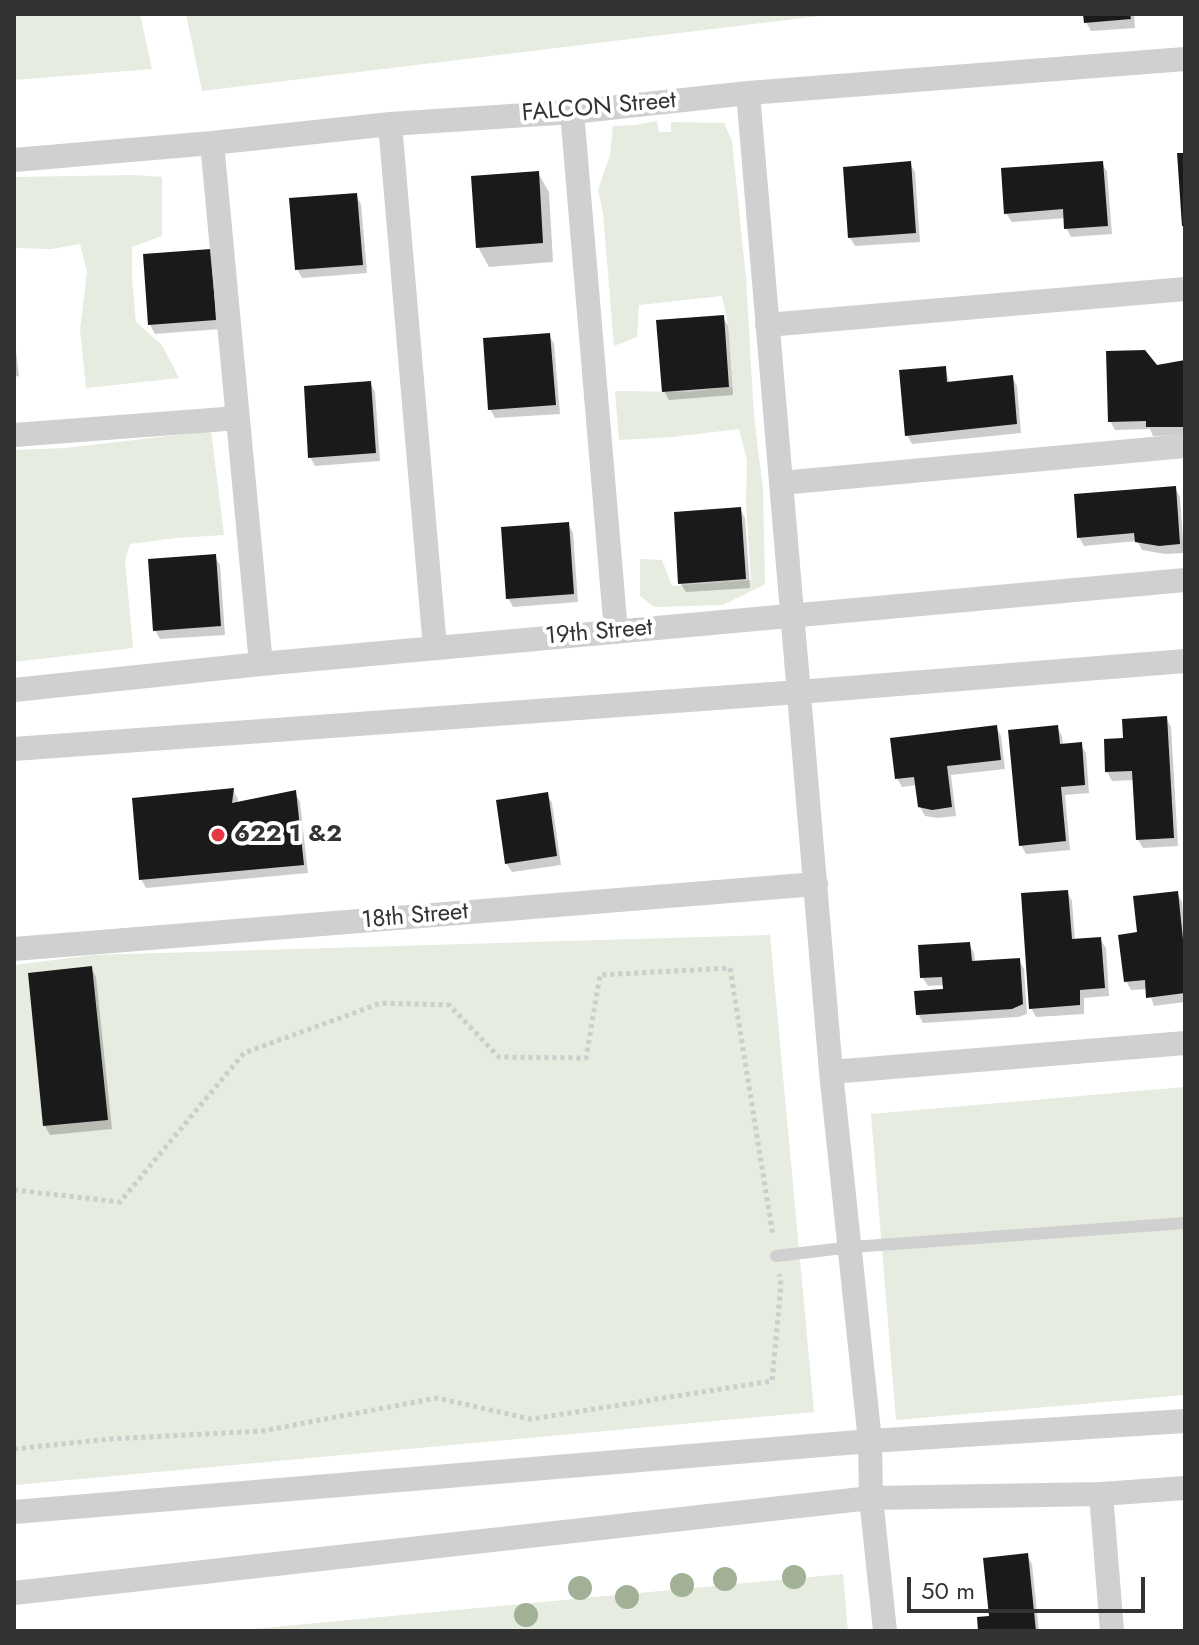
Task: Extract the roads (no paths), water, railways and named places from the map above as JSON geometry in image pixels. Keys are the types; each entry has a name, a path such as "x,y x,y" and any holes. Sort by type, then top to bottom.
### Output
{"street":[{"name":"FALCON Street","path":"14,160 390,124 572,112 748,93 1185,59"},
{"path":"748,93 831,1072 852,1247 870,1441 871,1498 885,1631"},
{"path":"572,112 616,632"},
{"path":"390,124 435,648"},
{"path":"212,143 261,664"},
{"path":"767,325 1185,289"},
{"path":"14,435 238,418"},
{"path":"781,483 1185,446"},
{"name":"19th Street","path":"14,690 261,664 1185,580"},
{"path":"14,749 1185,661"},
{"name":"18th Street","path":"14,949 816,884"},
{"path":"831,1072 1185,1043"},
{"path":"14,1512 870,1441 1185,1421"},
{"path":"14,1593 871,1498 1101,1494 1185,1488"},
{"path":"1101,1494 1112,1631"}],"lane":[{"path":"776,1256 852,1247 1185,1223"}],"place":[{"name":"622 1 &2","path":"218,835"}]}
